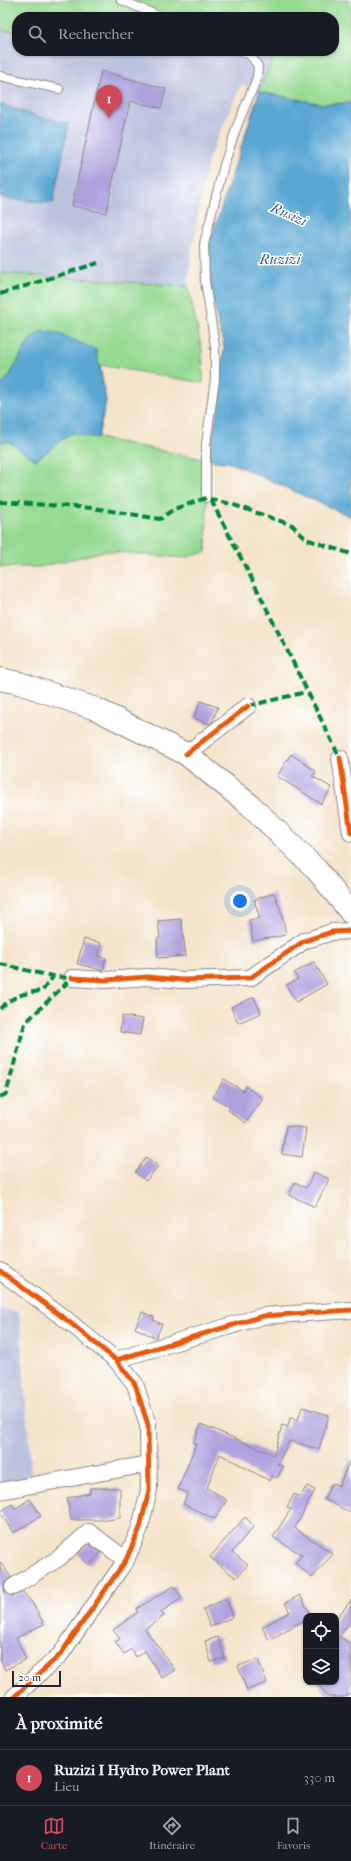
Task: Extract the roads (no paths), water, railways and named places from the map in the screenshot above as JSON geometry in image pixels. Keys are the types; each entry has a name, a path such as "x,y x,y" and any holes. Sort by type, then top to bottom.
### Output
{"highway":[{"path":"0,679 19,683 96,710 186,754 250,805 316,870 351,913"}],"street":[{"path":"186,754 248,706"},
{"path":"340,758 351,833"},
{"path":"72,978 106,980 147,977 182,980 250,978 304,941 332,932 351,931"},
{"path":"0,1270 68,1321 116,1360 135,1384 148,1425 149,1490 140,1528 126,1560 60,1655 14,1697"},
{"path":"116,1360 263,1316 351,1310"},
{"path":"0,1491 148,1464"},
{"path":"13,1587 59,1558 89,1532 126,1560"}],"lane":[{"path":"121,0 149,12"},
{"path":"206,498 206,444 215,379 215,346 205,281 204,244 224,165 237,126 257,78 258,66 250,56"},
{"path":"0,76 59,89"}],"water":[{"name":"Ruzizi","path":"259,92 322,104 351,103 351,517 231,463 208,460 217,414 224,347 209,285 209,245"},
{"path":"0,104 39,117 69,123 53,203 9,199 0,196"},
{"path":"41,331 58,333 96,350 106,401 97,438 72,433 36,460 9,442 0,442 0,386 11,373 34,336"}],"place":[{"name":"Ruzizi I Hydro Power Plant","path":"109,118"}],"water label":[{"name":"Rusizi","path":"289,214"}]}
